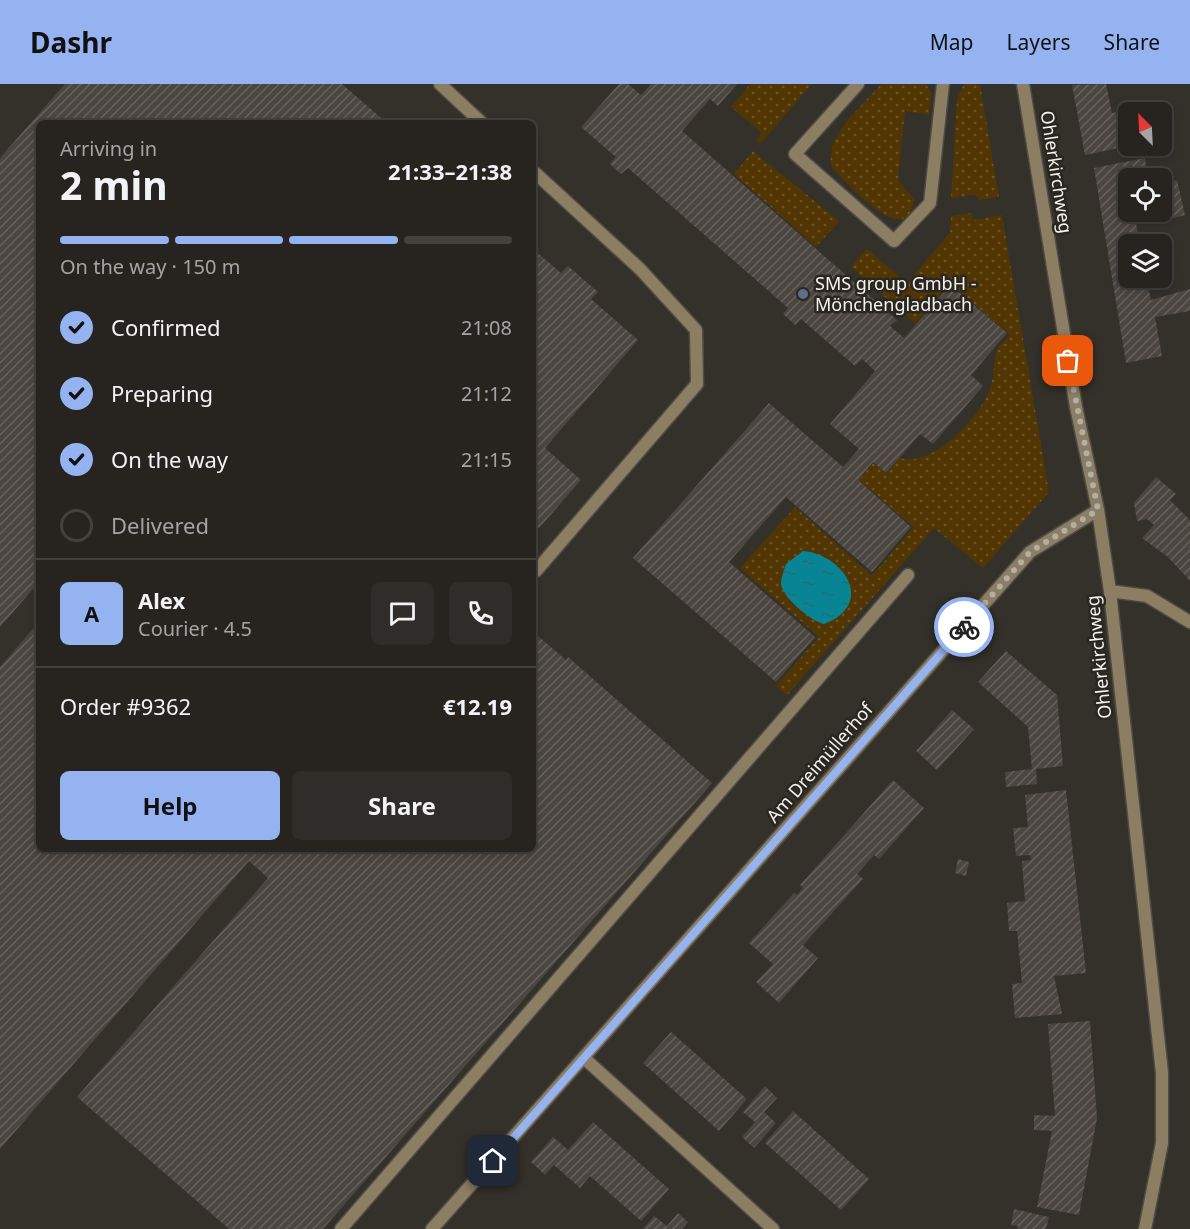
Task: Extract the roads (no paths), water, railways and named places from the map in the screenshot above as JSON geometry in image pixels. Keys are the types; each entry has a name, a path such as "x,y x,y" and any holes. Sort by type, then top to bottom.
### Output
{"street":[{"path":"440,84 479,120"},
{"path":"858,84 795,154 894,241 930,203 943,84"},
{"name":"Ohlerkirchweg","path":"1023,84 1076,407 1098,510 1110,591 1162,1073 1161,1143 1145,1229"},
{"path":"536,174 640,269 696,330 697,384 536,571"},
{"name":"Am Dreimüllerhof","path":"432,1229 1030,552 1098,510"},
{"path":"341,1229 908,575"},
{"path":"1110,591 1147,596 1190,622"},
{"path":"584,1058 773,1229"}],"water":[{"path":"803,551 818,554 831,561 848,581 851,593 849,605 840,615 824,624 798,608 787,596 781,584 786,564"}],"place":[{"name":"SMS group GmbH - Mönchengladbach","path":"803,294"}]}
